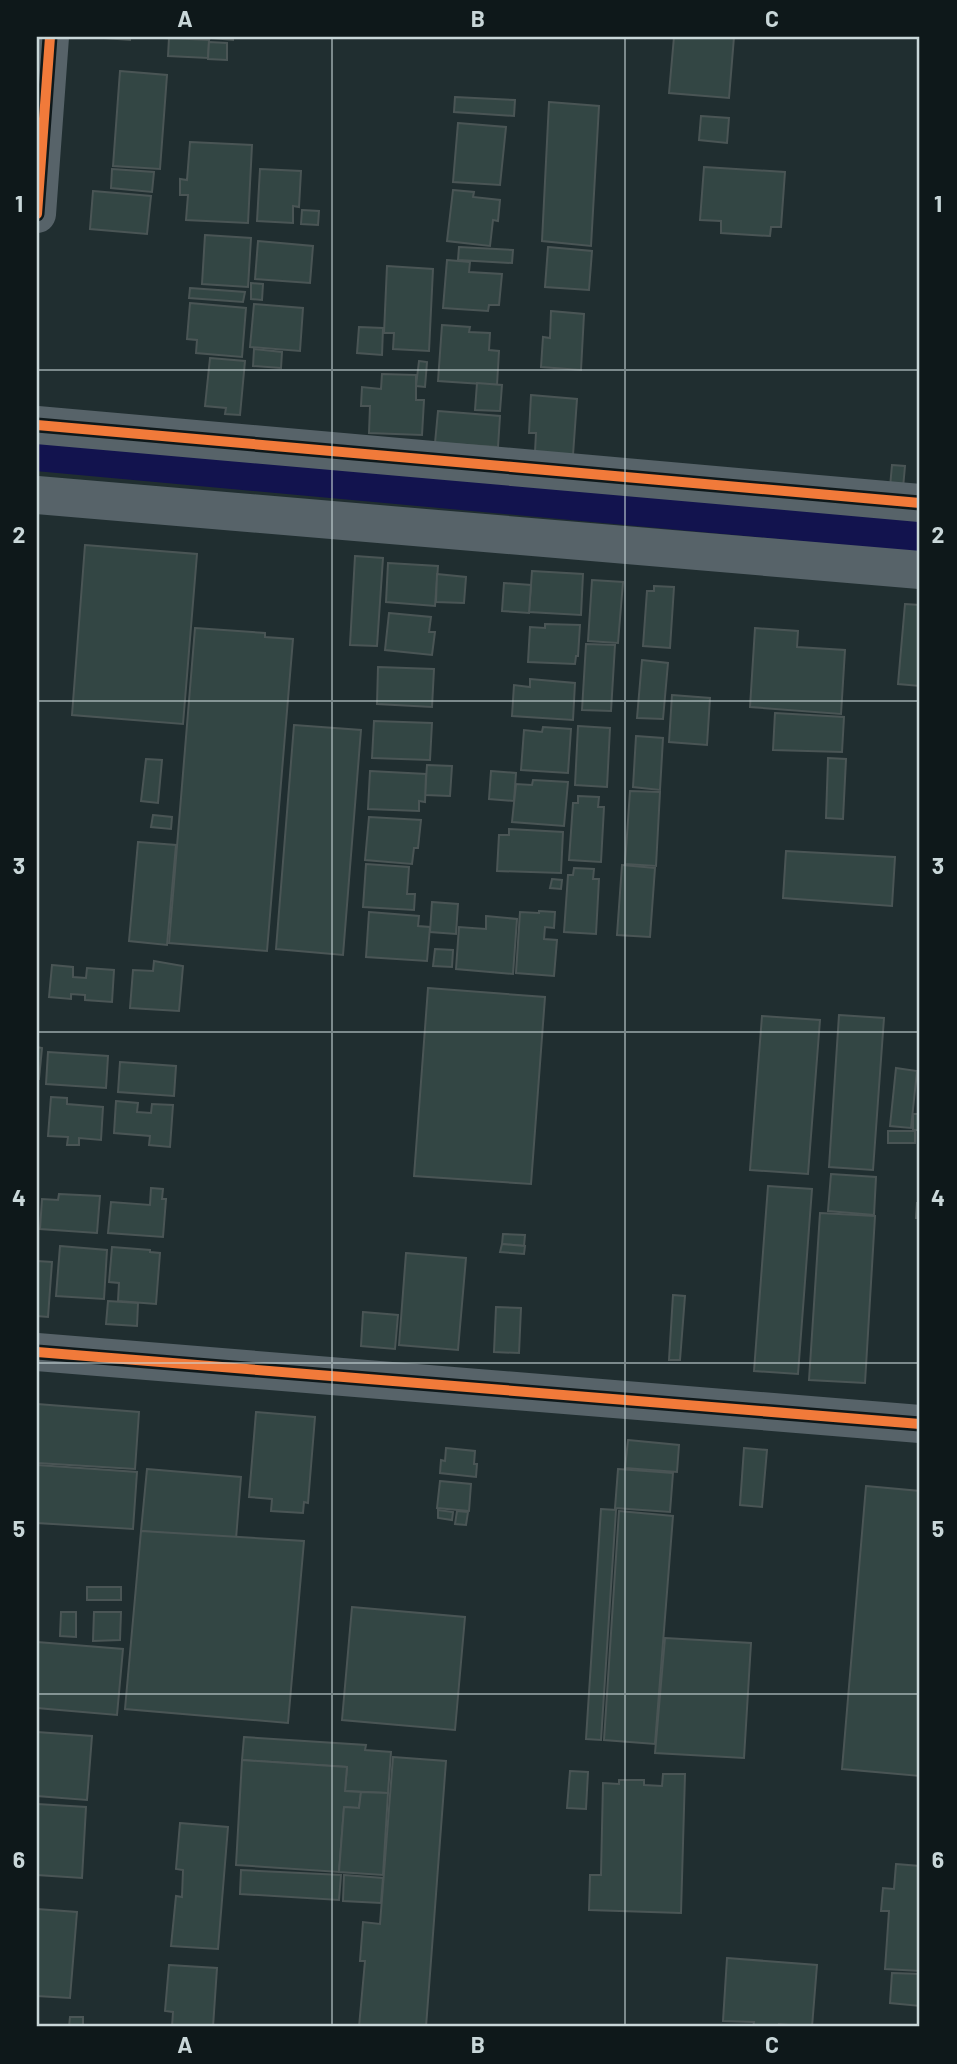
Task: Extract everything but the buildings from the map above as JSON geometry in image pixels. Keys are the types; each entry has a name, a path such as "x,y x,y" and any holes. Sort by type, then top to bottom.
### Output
{"street":[{"path":"37,214 50,37"},
{"path":"37,425 920,503"},
{"path":"37,495 920,570"},
{"path":"37,1352 920,1424"}],"waterway":[{"path":"37,452 920,533"}],"cycle path":[{"path":"37,214 50,37"},
{"path":"37,425 920,503"},
{"path":"37,1352 920,1424"}]}
